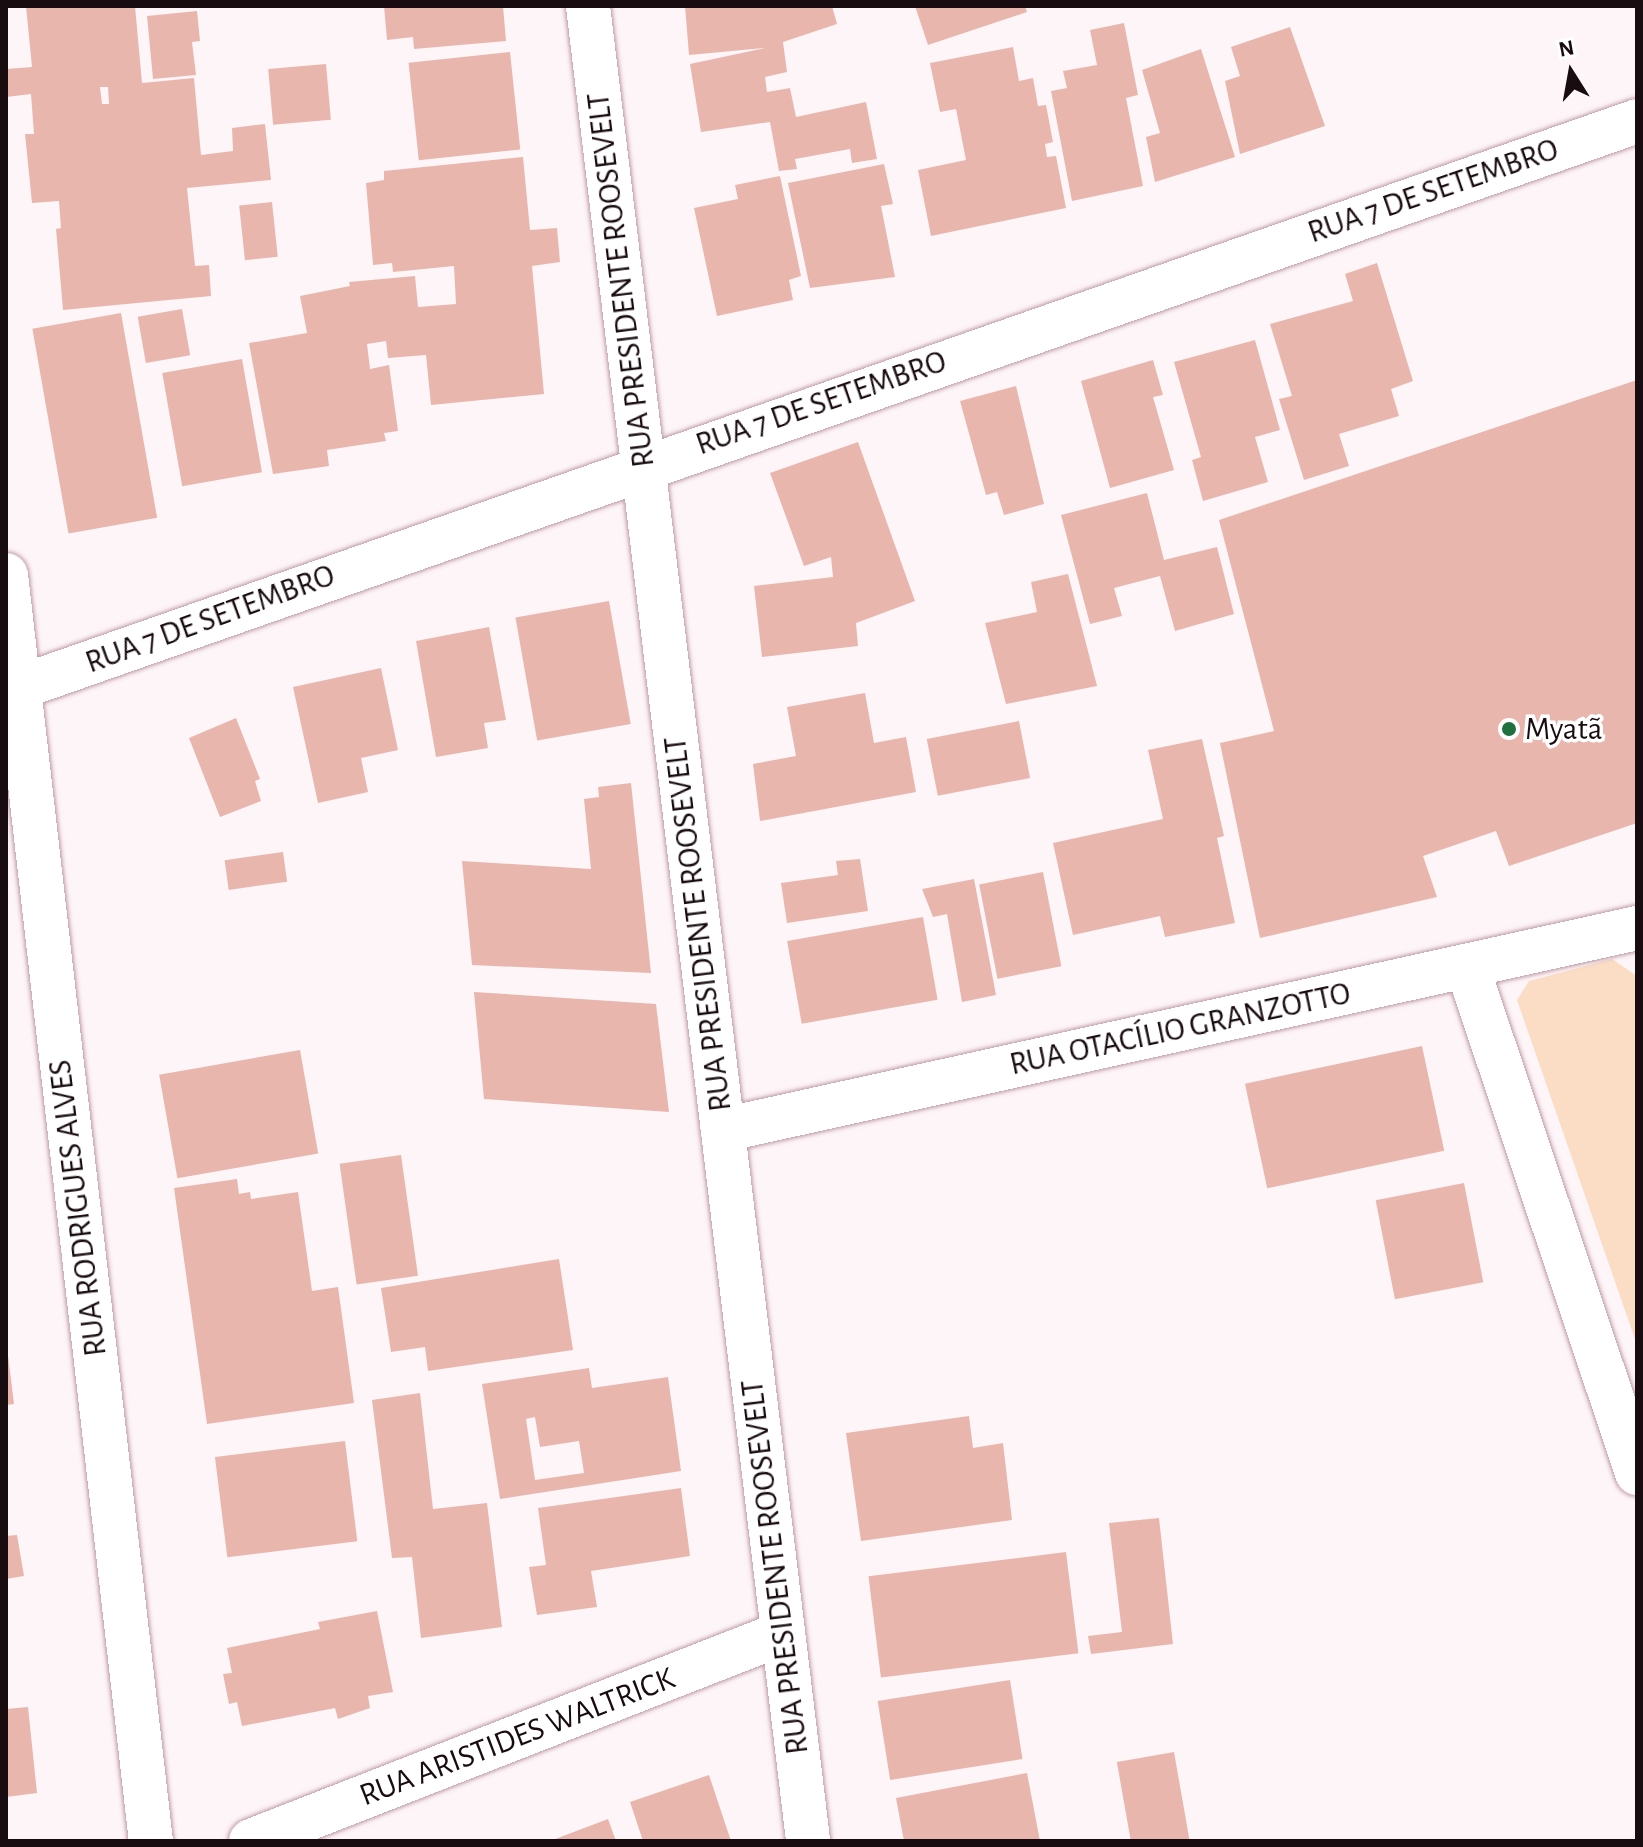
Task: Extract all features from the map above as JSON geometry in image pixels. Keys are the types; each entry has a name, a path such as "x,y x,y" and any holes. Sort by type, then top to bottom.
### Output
{"street":[{"name":"RUA PRESIDENTE ROOSEVELT","path":"588,6 808,1841"},
{"name":"RUA 7 DE SETEMBRO","path":"12,689 643,465 1637,121"},
{"name":"RUA RODRIGUES ALVES","path":"6,575 12,689 151,1841"},
{"name":"RUA OTACÍLIO GRANZOTTO","path":"723,1130 1637,928"},
{"path":"1467,966 1637,1473"},
{"name":"RUA ARISTIDES WALTRICK","path":"251,1841 783,1633"}],"shaded area":[{"path":"1612,959 1637,976 1637,1345 1517,1000 1529,981"}],"building":[{"path":"26,6 135,6 142,83 194,78 201,155 233,151 232,128 265,124 271,180 187,188 195,266 209,265 211,296 63,310 56,229 61,228 59,201 32,203 25,134 34,134 31,94 6,97 6,69 32,67","holes":["100,87 108,87 109,104 102,104"]},
{"path":"384,6 503,6 506,41 414,49 413,37 387,40"},
{"path":"685,6 832,6 837,24 783,42 787,72 765,77 767,92 790,88 796,117 866,102 877,159 852,163 850,149 795,159 797,169 779,171 770,122 701,132 690,64 765,48 689,55"},
{"path":"915,6 1025,6 1027,12 928,45"},
{"path":"197,11 200,41 192,42 196,75 153,79 147,16"},
{"path":"1124,23 1138,95 1126,98 1143,186 1072,201 1051,91 1067,88 1063,71 1097,65 1090,30"},
{"path":"1290,27 1325,126 1240,154 1225,81 1240,76 1231,47"},
{"path":"1013,47 1019,81 1033,78 1038,106 1046,105 1053,142 1045,144 1047,157 1056,156 1066,208 931,236 918,170 966,160 956,109 940,112 930,63"},
{"path":"1201,49 1235,157 1155,182 1146,137 1160,133 1142,70"},
{"path":"510,52 520,149 419,160 409,63"},
{"path":"326,64 331,120 273,125 268,69"},
{"path":"523,157 530,230 557,228 560,262 532,266 544,394 431,405 426,355 388,358 386,341 367,344 370,369 389,365 398,431 384,433 386,441 327,450 329,466 273,474 249,343 307,333 300,296 350,286 349,282 415,276 418,307 456,304 454,266 393,272 392,263 373,265 366,183 384,180 384,171"},
{"path":"884,164 893,204 881,206 895,277 810,288 788,183"},
{"path":"780,176 801,276 789,280 793,300 717,316 694,208 738,199 735,185"},
{"path":"272,202 278,257 245,260 239,205"},
{"path":"1377,263 1413,381 1391,389 1399,416 1339,434 1349,466 1304,480 1279,399 1292,396 1270,324 1353,301 1345,274"},
{"path":"182,309 190,355 146,363 138,317"},
{"path":"121,313 157,518 68,533 32,329"},
{"path":"1255,340 1280,430 1255,437 1268,482 1203,501 1192,460 1201,457 1174,362"},
{"path":"242,359 262,472 182,486 162,373"},
{"path":"1153,360 1163,395 1153,397 1174,470 1110,488 1081,381"},
{"path":"1637,380 1637,823 1509,866 1496,831 1423,856 1437,897 1260,938 1220,743 1274,731 1219,520"},
{"path":"1016,386 1044,504 1004,515 997,492 986,495 960,401"},
{"path":"858,442 915,601 856,623 858,646 762,657 754,586 833,577 831,557 804,566 770,473"},
{"path":"1147,493 1164,560 1217,547 1234,614 1175,631 1160,576 1114,588 1122,616 1090,624 1061,515"},
{"path":"1068,574 1097,686 1006,704 985,623 1037,612 1031,582"},
{"path":"609,601 631,724 537,741 515,617"},
{"path":"489,627 506,720 484,723 488,748 436,757 416,641"},
{"path":"381,668 398,750 361,758 368,792 318,803 293,687"},
{"path":"865,693 874,743 906,737 916,792 760,821 753,764 796,756 787,707"},
{"path":"236,718 260,779 255,781 261,801 220,817 189,738"},
{"path":"1019,721 1030,778 938,796 927,739"},
{"path":"1202,739 1224,836 1217,838 1235,923 1165,937 1160,916 1073,935 1053,843 1163,819 1148,750"},
{"path":"631,783 651,973 472,965 462,861 591,869 584,799 599,797 598,787"},
{"path":"283,852 287,882 229,890 225,860"},
{"path":"860,859 868,911 787,923 781,883 838,875 836,861"},
{"path":"1043,872 1061,966 998,979 979,884"},
{"path":"974,879 996,995 962,1002 947,914 933,917 922,889"},
{"path":"923,917 938,1000 802,1024 787,941"},
{"path":"474,992 656,1004 669,1112 484,1099"},
{"path":"1422,1046 1444,1151 1267,1188 1245,1084"},
{"path":"300,1050 318,1153 177,1178 159,1075"},
{"path":"401,1155 418,1276 357,1284 340,1164"},
{"path":"237,1179 239,1194 250,1192 251,1199 298,1192 312,1291 338,1287 354,1403 207,1424 174,1188"},
{"path":"1464,1183 1483,1282 1395,1299 1376,1200"},
{"path":"559,1259 573,1350 428,1371 425,1347 391,1352 381,1288"},
{"path":"6,1339 14,1404 6,1405"},
{"path":"589,1368 592,1388 668,1377 681,1471 500,1499 482,1384","holes":["535,1417 540,1447 579,1441 584,1473 535,1480 526,1419"]},
{"path":"420,1393 433,1509 487,1503 502,1627 421,1638 412,1557 392,1558 372,1400"},
{"path":"969,1416 973,1448 1003,1443 1012,1520 861,1541 846,1433"},
{"path":"345,1441 357,1541 227,1557 215,1457"},
{"path":"681,1488 690,1556 591,1571 597,1607 537,1615 529,1567 546,1565 538,1508"},
{"path":"1159,1518 1173,1644 1091,1654 1088,1636 1122,1632 1109,1523"},
{"path":"17,1535 24,1576 6,1579 6,1536"},
{"path":"1066,1552 1078,1653 881,1677 868,1576"},
{"path":"377,1611 393,1692 368,1696 370,1708 338,1719 335,1708 242,1726 237,1702 229,1704 223,1674 232,1673 227,1648 320,1629 318,1622"},
{"path":"1010,1680 1023,1759 890,1780 878,1701"},
{"path":"28,1707 37,1793 6,1797 6,1709"},
{"path":"1174,1752 1190,1841 1131,1841 1117,1762"},
{"path":"1027,1773 1040,1841 904,1841 896,1798"},
{"path":"709,1775 731,1841 643,1841 630,1802"},
{"path":"608,1819 616,1841 550,1841"}],"place":[{"name":"Myatã","path":"1509,729"}]}
